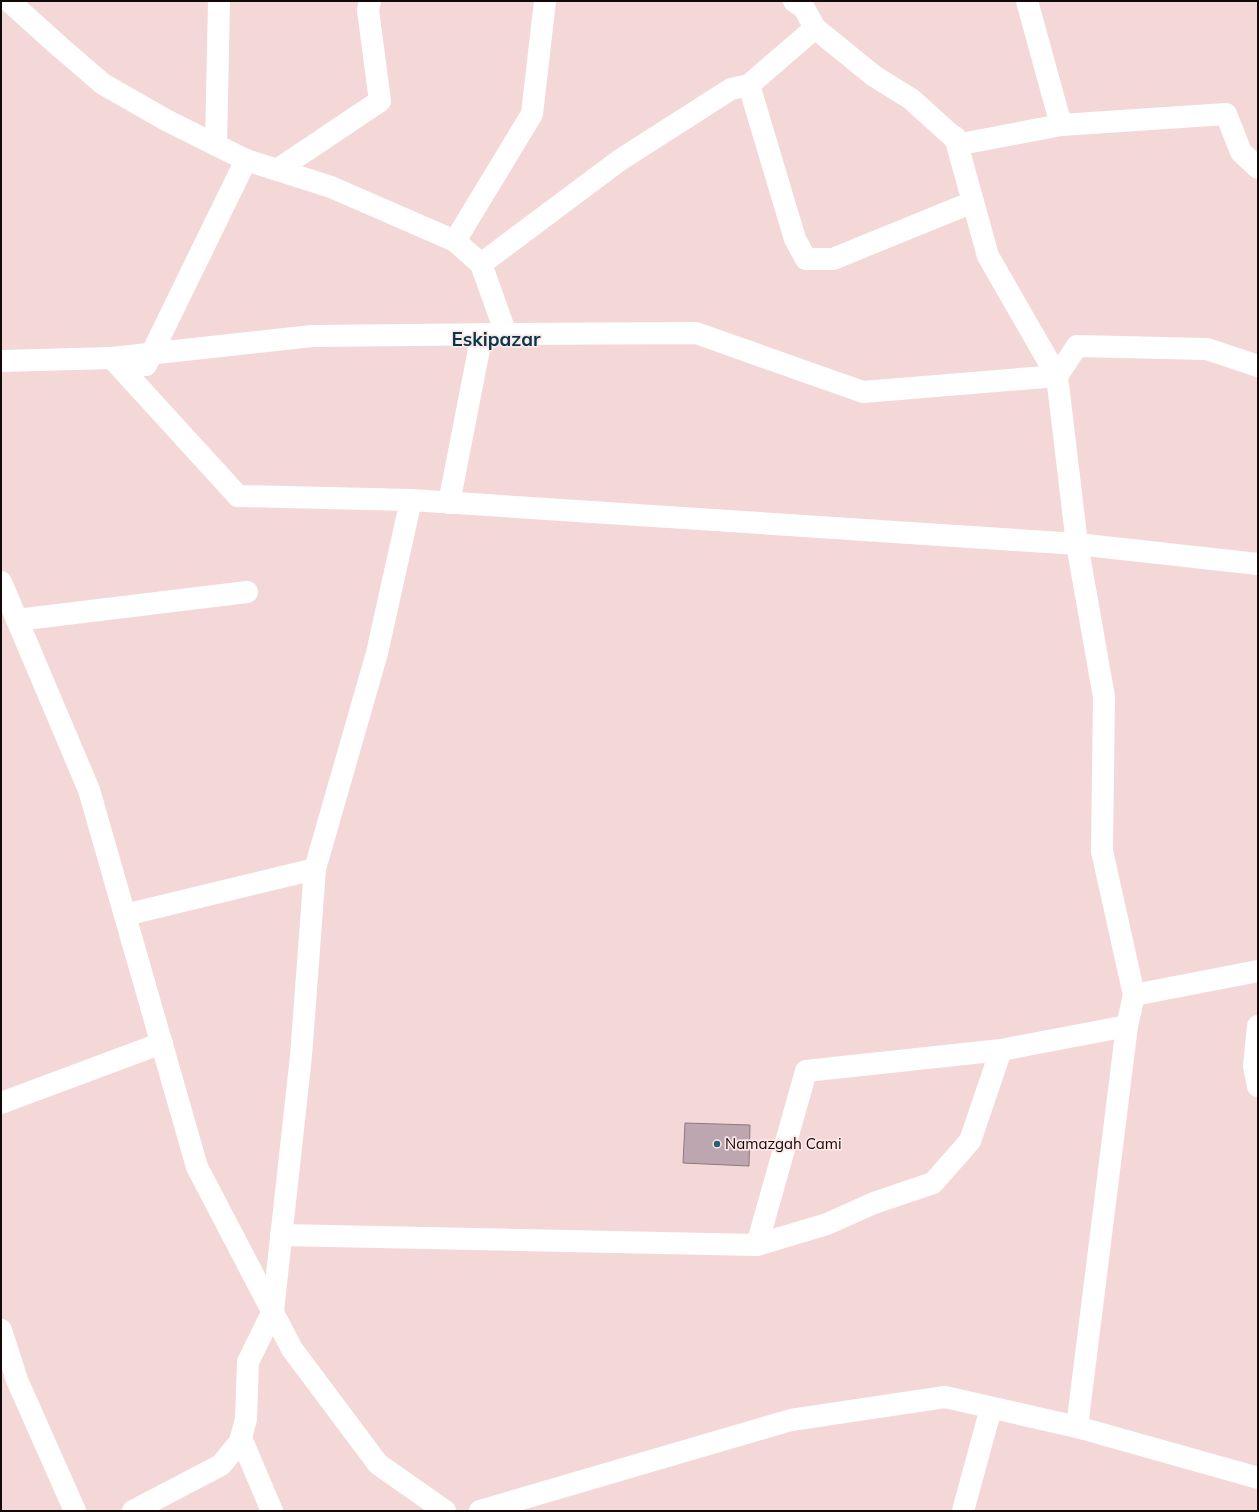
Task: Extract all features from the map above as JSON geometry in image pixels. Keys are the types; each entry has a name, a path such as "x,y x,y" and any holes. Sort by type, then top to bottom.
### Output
{"street":[{"path":"9,1 103,84 166,120 246,160 331,187 454,241 481,264 506,334"},
{"path":"216,145 219,1"},
{"path":"277,170 380,101 368,10 370,1"},
{"path":"454,241 532,114 545,1"},
{"path":"1027,1 1061,126"},
{"path":"801,3 815,28 874,76 911,99 961,144 1061,126 1226,114 1241,152 1258,168"},
{"path":"481,264 620,160 731,89 749,85 815,28"},
{"path":"749,85 795,239 806,259 833,259 973,202"},
{"path":"955,137 988,256 1057,376 1077,544 1104,697 1102,851 1134,995 1127,1026 1077,1427"},
{"path":"136,384 246,160"},
{"path":"1,361 112,358 312,336 696,333 863,392 1057,376"},
{"path":"449,503 482,334"},
{"path":"1057,376 1078,346 1207,349 1258,366"},
{"path":"112,358 238,496 411,500 1077,544 1258,564"},
{"path":"139,1509 221,1465 239,1443 241,1438 246,1419 248,1362 273,1311 301,1056 316,869 377,653 411,500"},
{"path":"1,582 89,790 197,1167 292,1349 378,1464 445,1511"},
{"path":"16,620 247,592"},
{"path":"125,915 316,869"},
{"path":"1134,995 1258,971"},
{"path":"757,1245 806,1071 1002,1050 1127,1026"},
{"path":"1257,1073 1258,1026"},
{"path":"1,1103 162,1043"},
{"path":"281,1235 757,1245 827,1224 874,1203 933,1183 970,1141 1002,1050"},
{"path":"1,1330 17,1380 75,1511"},
{"path":"480,1511 791,1420 945,1397 1077,1427 1258,1478"},
{"path":"963,1511 990,1408"},
{"path":"241,1438 272,1511"}],"building":[{"name":"Namazgah Cami","path":"685,1123 750,1125 749,1166 683,1163"}],"place":[{"name":"Namazgah Cami","path":"717,1144"}],"district":[{"name":"Eskipazar","path":"496,339"}]}
